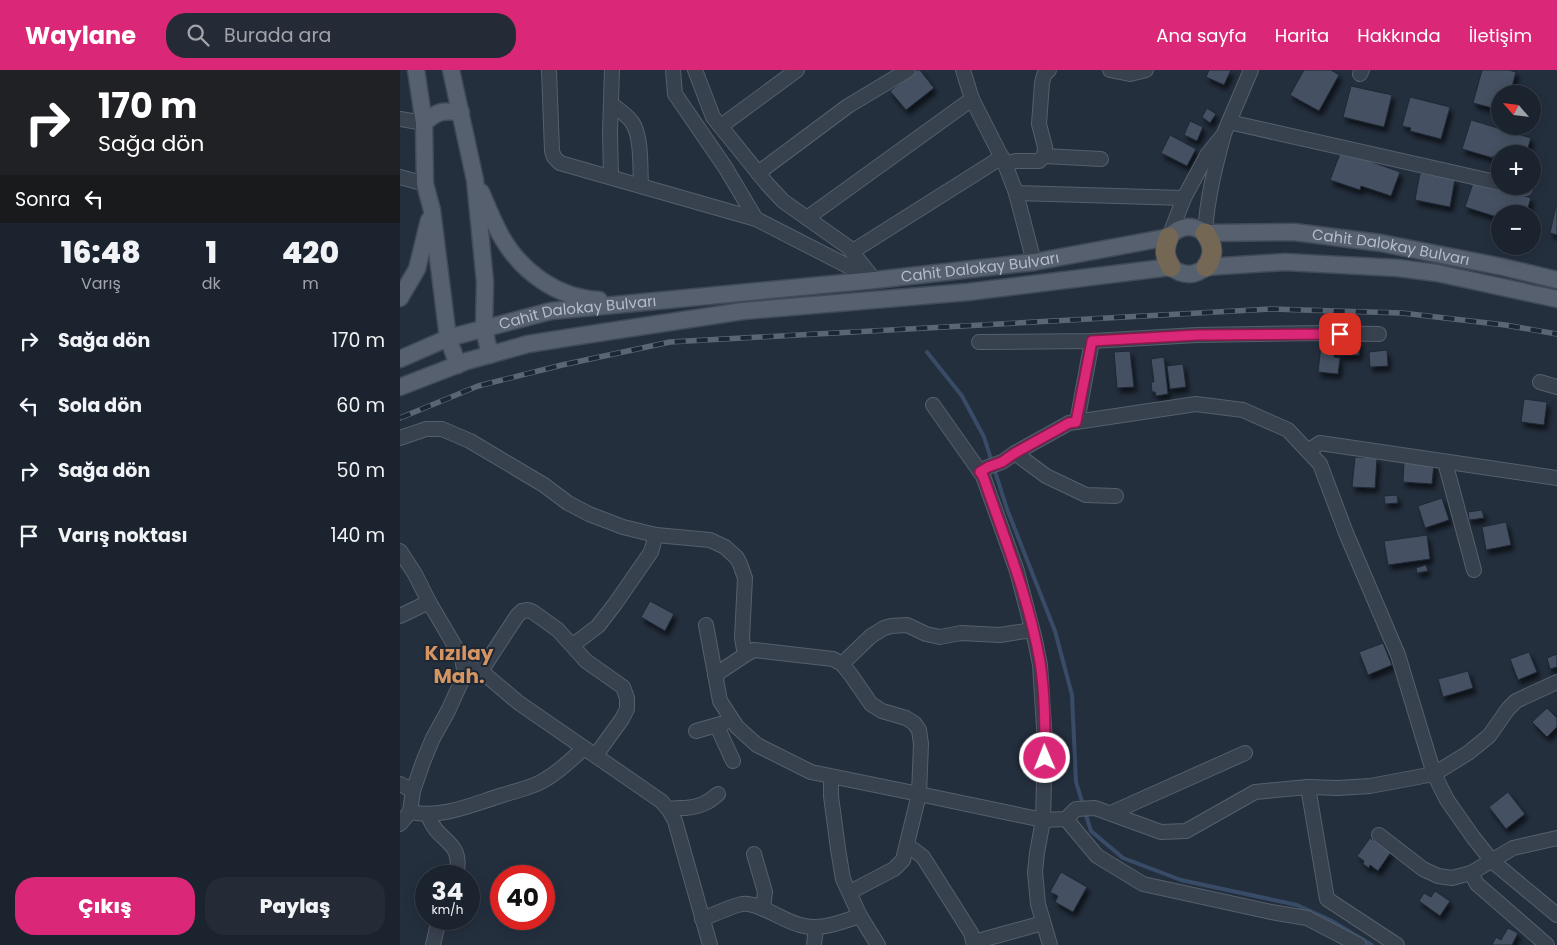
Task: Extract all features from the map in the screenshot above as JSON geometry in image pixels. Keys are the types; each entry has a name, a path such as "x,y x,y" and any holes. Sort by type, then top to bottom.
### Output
{"highway":[{"path":"1205,233 1210,239 1212,246 1212,254 1206,268"},
{"path":"1169,237 1164,252 1166,260 1171,267"}],"main road":[{"path":"416,70 424,123 425,184 432,210 448,338 458,365"},
{"path":"451,70 475,180 485,282 484,329 490,355"},
{"path":"424,123 434,114 461,112"},
{"path":"475,180 501,236 520,264 537,278 558,290 586,299 638,302"},
{"path":"400,298 417,269 432,210"},
{"name":"Cahit Dalokay Bulvarı","path":"400,359 448,338 551,311 876,280 1034,262 1169,237 1174,232 1186,227 1193,227 1205,233 1294,232 1381,242 1557,280"},
{"name":"Cahit Dalokay Bulvarı","path":"400,387 458,365 528,344 744,311 968,292 1171,267 1182,274 1189,275 1206,268 1286,262 1398,268 1437,273 1557,299"}],"street":[{"path":"549,70 552,151 554,157 560,162 756,219 876,280"},
{"path":"610,177 612,70"},
{"path":"673,70 675,94 725,167 756,219"},
{"path":"695,70 714,117 758,173 783,201 853,252 876,280"},
{"path":"721,126 797,70"},
{"path":"758,173 848,106 908,70"},
{"path":"963,70 972,99 1004,160 1016,192 1034,262"},
{"path":"853,252 1004,160 1039,161 1044,156 1045,147 1039,124 1042,83 1044,75 1049,70"},
{"path":"1117,71 1130,74 1146,70"},
{"path":"1205,233 1213,173 1226,128 1251,70"},
{"path":"807,218 972,99"},
{"path":"611,104 623,112 633,123 638,139 641,186"},
{"path":"400,119 424,123"},
{"path":"1226,128 1491,181"},
{"path":"1169,237 1184,198 1207,155 1226,128"},
{"path":"1044,156 1101,159"},
{"path":"400,177 425,184"},
{"path":"1016,192 1184,198"},
{"path":"979,342 1092,341 1206,335 1379,334"},
{"path":"1076,422 1092,341"},
{"path":"1540,382 1557,386"},
{"path":"933,404 990,467"},
{"path":"1050,945 1038,904 1035,872 1043,820 1045,787 1044,708 1040,665 1016,571 983,476 990,467 1069,423 1196,404 1243,410 1288,430 1320,464 1346,533 1398,655 1434,774 1447,800 1492,861 1557,915"},
{"path":"400,438 426,429 449,431 544,485 568,503 589,514 623,527 656,535 710,540 725,547 737,558 745,578 742,638 745,655"},
{"path":"1308,451 1320,443 1557,478"},
{"path":"1015,453 1046,476 1086,495 1116,496"},
{"path":"1445,462 1474,570"},
{"path":"573,645 598,626 615,604 651,552 656,535"},
{"path":"400,551 462,658 464,669 463,678 433,738 413,791 410,812 400,824"},
{"path":"400,616 428,602"},
{"path":"410,812 423,815 448,812 537,784 590,751 625,714 628,704 623,687 586,660 558,630 528,610 522,611 517,616 481,671"},
{"path":"706,625 720,701 737,727 757,746 811,772 1043,820 1094,808 1161,832 1186,830 1255,792 1308,787 1370,786 1434,774 1468,753 1489,736 1516,701 1557,682"},
{"path":"842,664 871,636 891,626 908,625 926,634 940,637 961,633 1000,635 1032,630"},
{"path":"715,675 754,650 833,659 842,664 871,704 888,714 906,718 914,723 919,730 921,744 919,794 907,847 902,860 894,869 850,892"},
{"path":"464,669 481,671 520,703 661,801 675,821 710,945"},
{"path":"696,731 718,726 732,720"},
{"path":"718,726 733,761"},
{"path":"1111,813 1245,753"},
{"path":"831,776 831,796 844,879 860,916 878,945"},
{"path":"400,784 413,791"},
{"path":"1308,787 1327,899 1398,945"},
{"path":"669,810 697,807 718,794"},
{"path":"428,814 435,830 456,851 457,865"},
{"path":"1071,814 1097,856 1143,884 1307,918 1359,945"},
{"path":"1378,835 1423,869 1438,876 1452,878 1470,873 1513,848 1557,838"},
{"path":"907,847 923,857 971,933 974,943 1043,923"},
{"path":"754,854 765,892 763,909"},
{"path":"1470,873 1478,884 1547,945"},
{"path":"702,919 743,904 763,909 793,923 816,927 831,925 860,916"},
{"path":"814,945 816,927"},
{"path":"433,945 436,930"}],"building":[{"path":"917,70 920,70 934,88 906,110 890,91"},
{"path":"1209,70 1231,70 1224,85 1206,77"},
{"path":"1304,70 1331,70 1339,75 1319,111 1290,95"},
{"path":"1482,70 1509,70 1516,72 1512,85 1491,85 1491,108 1473,103"},
{"path":"1351,86 1392,95 1384,127 1343,117"},
{"path":"1410,97 1450,107 1441,139 1410,131 1411,128 1402,126"},
{"path":"1207,108 1216,114 1210,123 1202,117"},
{"path":"1471,120 1491,126 1491,135 1521,135 1531,138 1529,145 1491,145 1491,157 1462,149"},
{"path":"1190,121 1203,127 1197,141 1184,135"},
{"path":"1170,135 1196,149 1187,166 1161,153"},
{"path":"1341,151 1400,172 1391,196 1361,186 1360,190 1330,180"},
{"path":"1420,173 1455,179 1450,207 1415,200"},
{"path":"1474,180 1491,185 1491,195 1522,195 1531,198 1529,205 1491,205 1491,215 1465,207"},
{"path":"1557,206 1557,235 1550,233"},
{"path":"1338,339 1359,339 1359,355 1338,355"},
{"path":"1321,346 1335,348 1334,357 1340,358 1338,374 1318,372"},
{"path":"1387,350 1388,366 1370,367 1369,352"},
{"path":"1130,351 1134,387 1117,388 1114,352"},
{"path":"1164,357 1168,394 1156,396 1155,392 1152,392 1151,382 1154,382 1151,359"},
{"path":"1183,364 1186,387 1170,389 1167,366"},
{"path":"1524,399 1547,402 1544,425 1521,422"},
{"path":"1355,457 1377,458 1375,488 1352,487"},
{"path":"1404,461 1434,464 1432,484 1403,482"},
{"path":"1397,495 1398,503 1385,504 1384,496"},
{"path":"1442,498 1449,520 1425,528 1418,506"},
{"path":"1482,510 1484,518 1469,520 1468,512"},
{"path":"1506,522 1511,545 1486,550 1482,527"},
{"path":"1427,535 1430,559 1388,565 1384,541"},
{"path":"1426,565 1428,571 1417,573 1416,568"},
{"path":"650,601 674,614 665,631 641,617"},
{"path":"1383,643 1392,665 1368,675 1359,652"},
{"path":"1529,652 1537,672 1518,680 1510,659"},
{"path":"1557,654 1557,667 1550,669 1547,658"},
{"path":"1468,671 1473,688 1443,697 1438,679"},
{"path":"1547,708 1557,718 1557,727 1547,737 1532,722"},
{"path":"1508,792 1525,814 1506,829 1489,807"},
{"path":"1370,838 1391,852 1378,871 1370,865 1369,868 1363,864 1364,861 1357,856"},
{"path":"1061,872 1087,887 1073,912 1055,902 1058,896 1050,892"},
{"path":"1435,891 1450,901 1440,916 1419,901 1424,893 1431,897"},
{"path":"1508,928 1518,933 1512,945 1492,945 1496,937 1501,940"}],"waterway":[{"path":"927,352 962,396 984,437 1007,509 1055,631 1072,695 1076,782 1083,805"},
{"path":"1085,812 1091,831 1123,858 1181,880 1297,905 1330,920 1372,945"}],"railway":[{"path":"400,418 478,386 562,365 670,342 1271,309 1402,313 1505,325 1557,334"}],"district":[{"name":"Kızılay Mah.","path":"459,664"}],"route":[{"path":"1045,758 1044,708 1040,665 1035,640 1016,571 980,472 1002,462 1069,423 1076,422 1092,341 1197,335 1340,334"}]}
